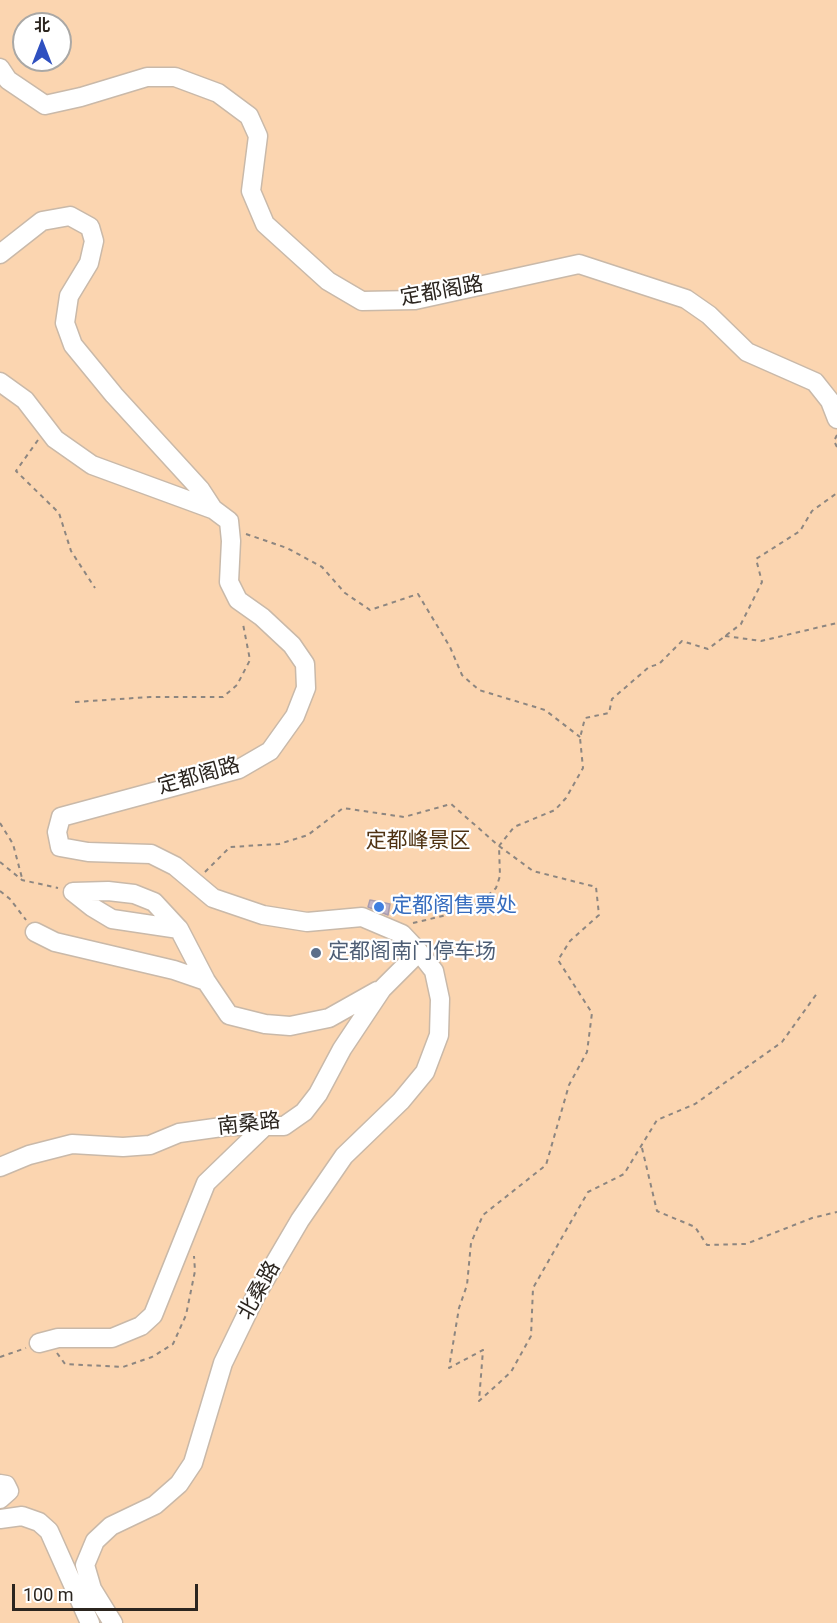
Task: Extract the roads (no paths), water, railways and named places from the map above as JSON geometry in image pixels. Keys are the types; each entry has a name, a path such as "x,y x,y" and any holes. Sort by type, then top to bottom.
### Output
{"street":[{"name":"定都阁路","path":"0,68 8,80 45,105 81,98 147,77 175,76 218,93 249,116 258,136 251,190 265,224 328,281 362,301 415,300 579,264 686,299 709,315 747,352 815,382 830,401 837,419"},
{"path":"0,254 42,221 70,216 90,227 94,241 89,262 69,296 65,323 73,345 114,395 200,489 213,509"},
{"path":"0,382 26,400 55,439 92,465 213,509"},
{"name":"定都阁路","path":"213,509 229,521 229,582 238,600 262,617 292,645 305,664 306,688 295,716 270,751 239,770 171,786 62,818 57,832 60,847 88,852 151,854 175,866 213,898 262,915 307,922 362,917 402,934 419,952"},
{"path":"179,929 112,919 92,908 73,892 108,891 134,894 154,902 179,929 206,981 229,1015 265,1024 290,1026 329,1018 382,988"},
{"path":"35,932 55,942 174,970 206,981"},
{"name":"南桑路","path":"0,1167 29,1155 72,1144 123,1148 150,1145 179,1133 229,1126 284,1126 303,1112 318,1094 342,1049 382,988 419,952"},
{"name":"北桑路","path":"113,1623 92,1589 85,1564 95,1541 111,1526 154,1505 179,1484 193,1462 223,1364 256,1295 300,1220 344,1156 401,1101 425,1072 439,1035 440,999 434,970 419,952"},
{"path":"39,1343 58,1338 112,1338 141,1326 153,1315 206,1183 266,1126"},
{"path":"0,1484 6,1485 9,1491 0,1499"},
{"path":"0,1519 22,1516 39,1522 49,1531 90,1623"}],"place":[{"name":"定都阁售票处","path":"379,907"},
{"name":"定都阁南门停车场","path":"316,953"}],"park label":[{"name":"定都峰景区","path":"418,842"}]}
